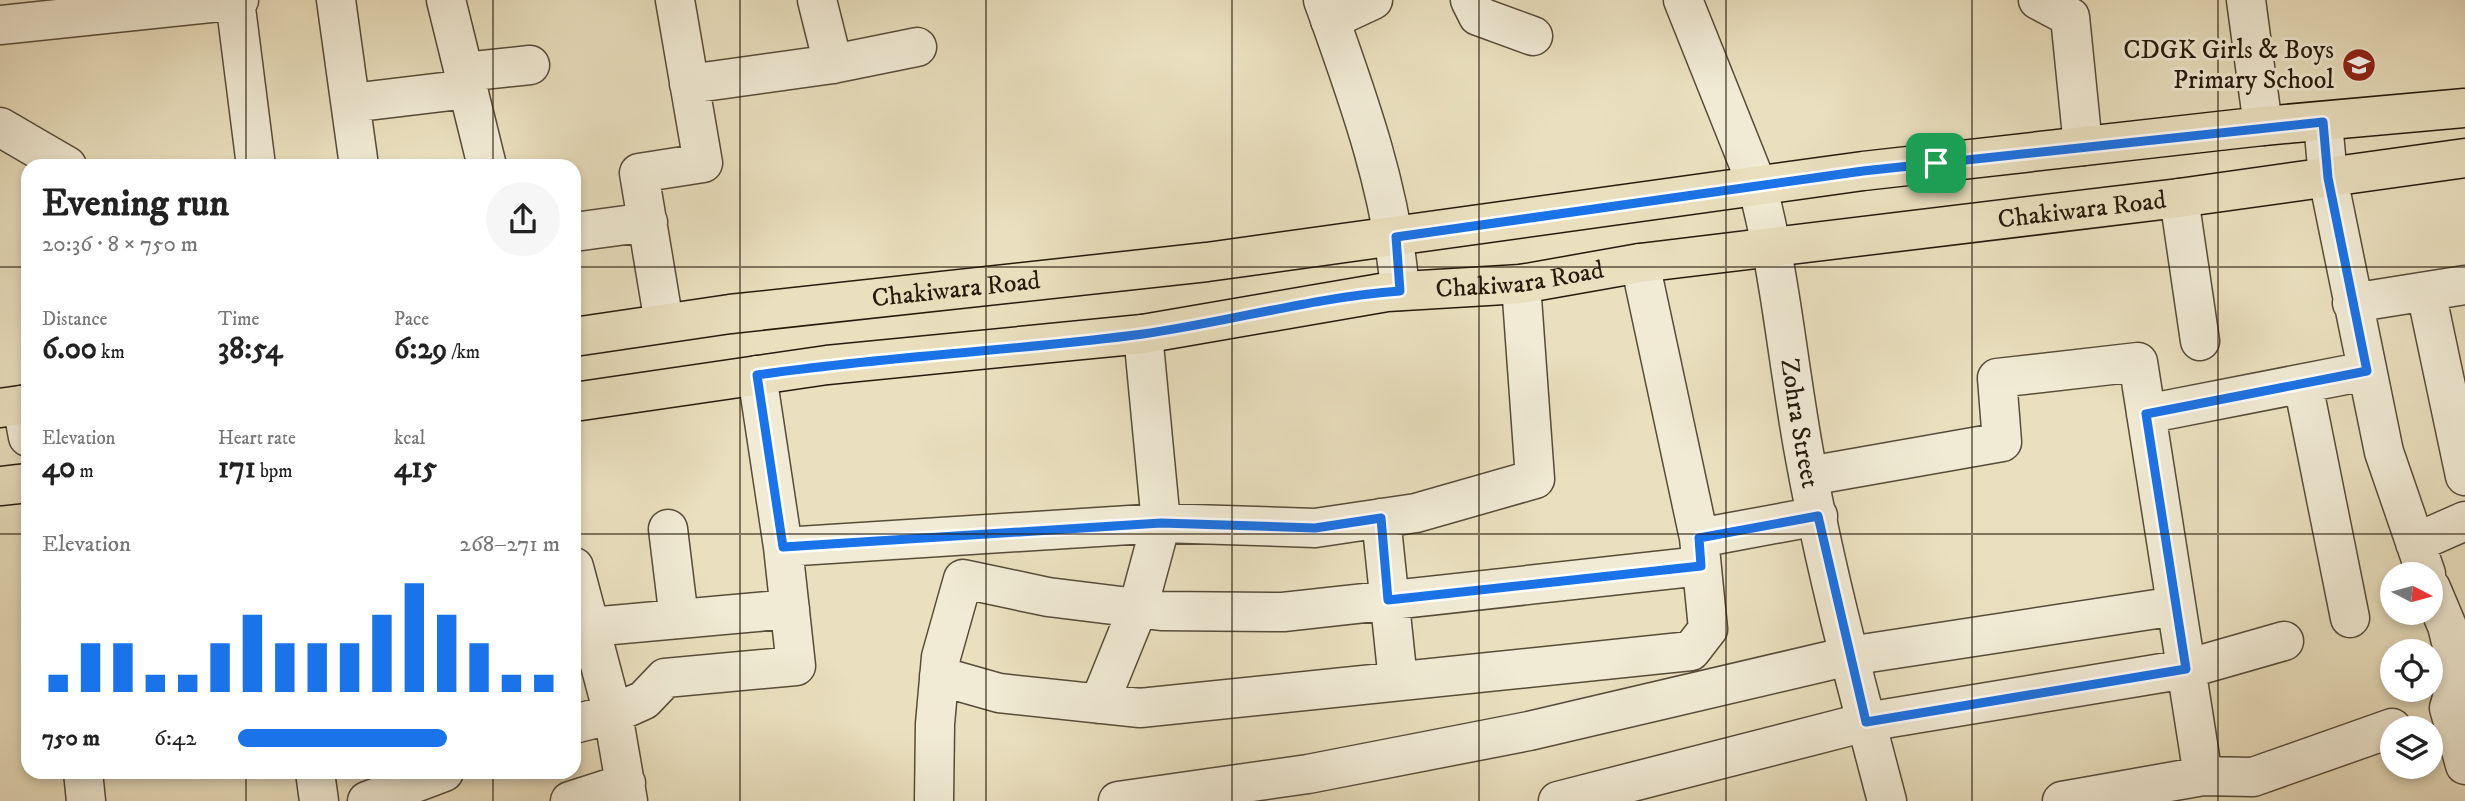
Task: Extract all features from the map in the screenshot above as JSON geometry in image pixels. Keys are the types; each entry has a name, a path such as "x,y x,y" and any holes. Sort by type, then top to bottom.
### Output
{"main road":[{"name":"Chakiwara Road","path":"581,336 664,323 1207,262 1757,185 2263,126 2465,108"},
{"name":"Chakiwara Road","path":"581,401 827,365 963,354 1143,334 1400,291 1521,284 1640,263 2179,198 2465,158"},
{"path":"0,486 21,484"}],"street":[{"path":"0,25 151,4 236,0 255,159"},
{"path":"336,0 358,159"},
{"path":"446,0 485,159"},
{"path":"664,323 639,173 703,163 675,0"},
{"path":"817,0 833,64"},
{"path":"1373,0 1326,10 1365,120 1396,237 1400,291"},
{"path":"1470,0 1478,16 1533,36"},
{"name":"Zohra Street","path":"1683,0 1757,185 1773,248 1809,476 1849,656 1887,801"},
{"path":"2038,0 2070,17 2083,146"},
{"path":"2246,0 2263,126"},
{"path":"689,84 833,64 917,47"},
{"path":"351,103 466,81 530,65"},
{"path":"2323,122 2328,178 2384,452 2421,559 2465,521"},
{"path":"0,127 55,159"},
{"path":"2179,198 2200,341"},
{"path":"581,231 648,222"},
{"path":"939,676 999,693 1140,708 1692,651 1708,629 1700,552 1640,263"},
{"path":"783,547 1161,523 1315,528 1416,513 1535,479 1521,284"},
{"path":"2352,303 2465,285"},
{"path":"2426,292 2465,476"},
{"path":"1099,704 1138,608 1161,523 1143,334"},
{"path":"1809,476 2002,442 1997,379 2138,362 2203,776"},
{"path":"2146,414 2367,371"},
{"path":"581,722 612,714 644,699 665,678 796,666 783,547 757,375"},
{"path":"2303,384 2350,618"},
{"path":"934,801 941,657 963,579 1048,597 1138,608 1283,612 1388,600 1700,552 1818,516"},
{"path":"1381,518 1398,681"},
{"path":"668,529 678,619"},
{"path":"570,801 627,792 612,714 581,593"},
{"path":"2443,604 2456,622 2459,674 2449,708 2465,765"},
{"path":"1118,801 1308,775 1529,731 1849,656 2176,606"},
{"path":"590,627 790,609"},
{"path":"1558,801 1866,722 2186,669 2284,640"},
{"path":"2426,716 2449,708"},
{"path":"2062,801 2203,776 2253,777 2380,732"},
{"path":"316,779 319,801"},
{"path":"379,789 417,779"}],"place":[{"name":"CDGK Girls & Boys Primary School","path":"2359,65"}],"route":[{"path":"2323,122 2328,178 2367,371 2146,414 2186,669 1866,722 1840,621 1818,516 1699,538 1701,566 1388,600 1381,518 1315,528 1161,523 783,547 757,375 827,365 963,354 1143,334 1400,291 1396,237 1757,185 1936,163 2263,126 2323,122"}]}
